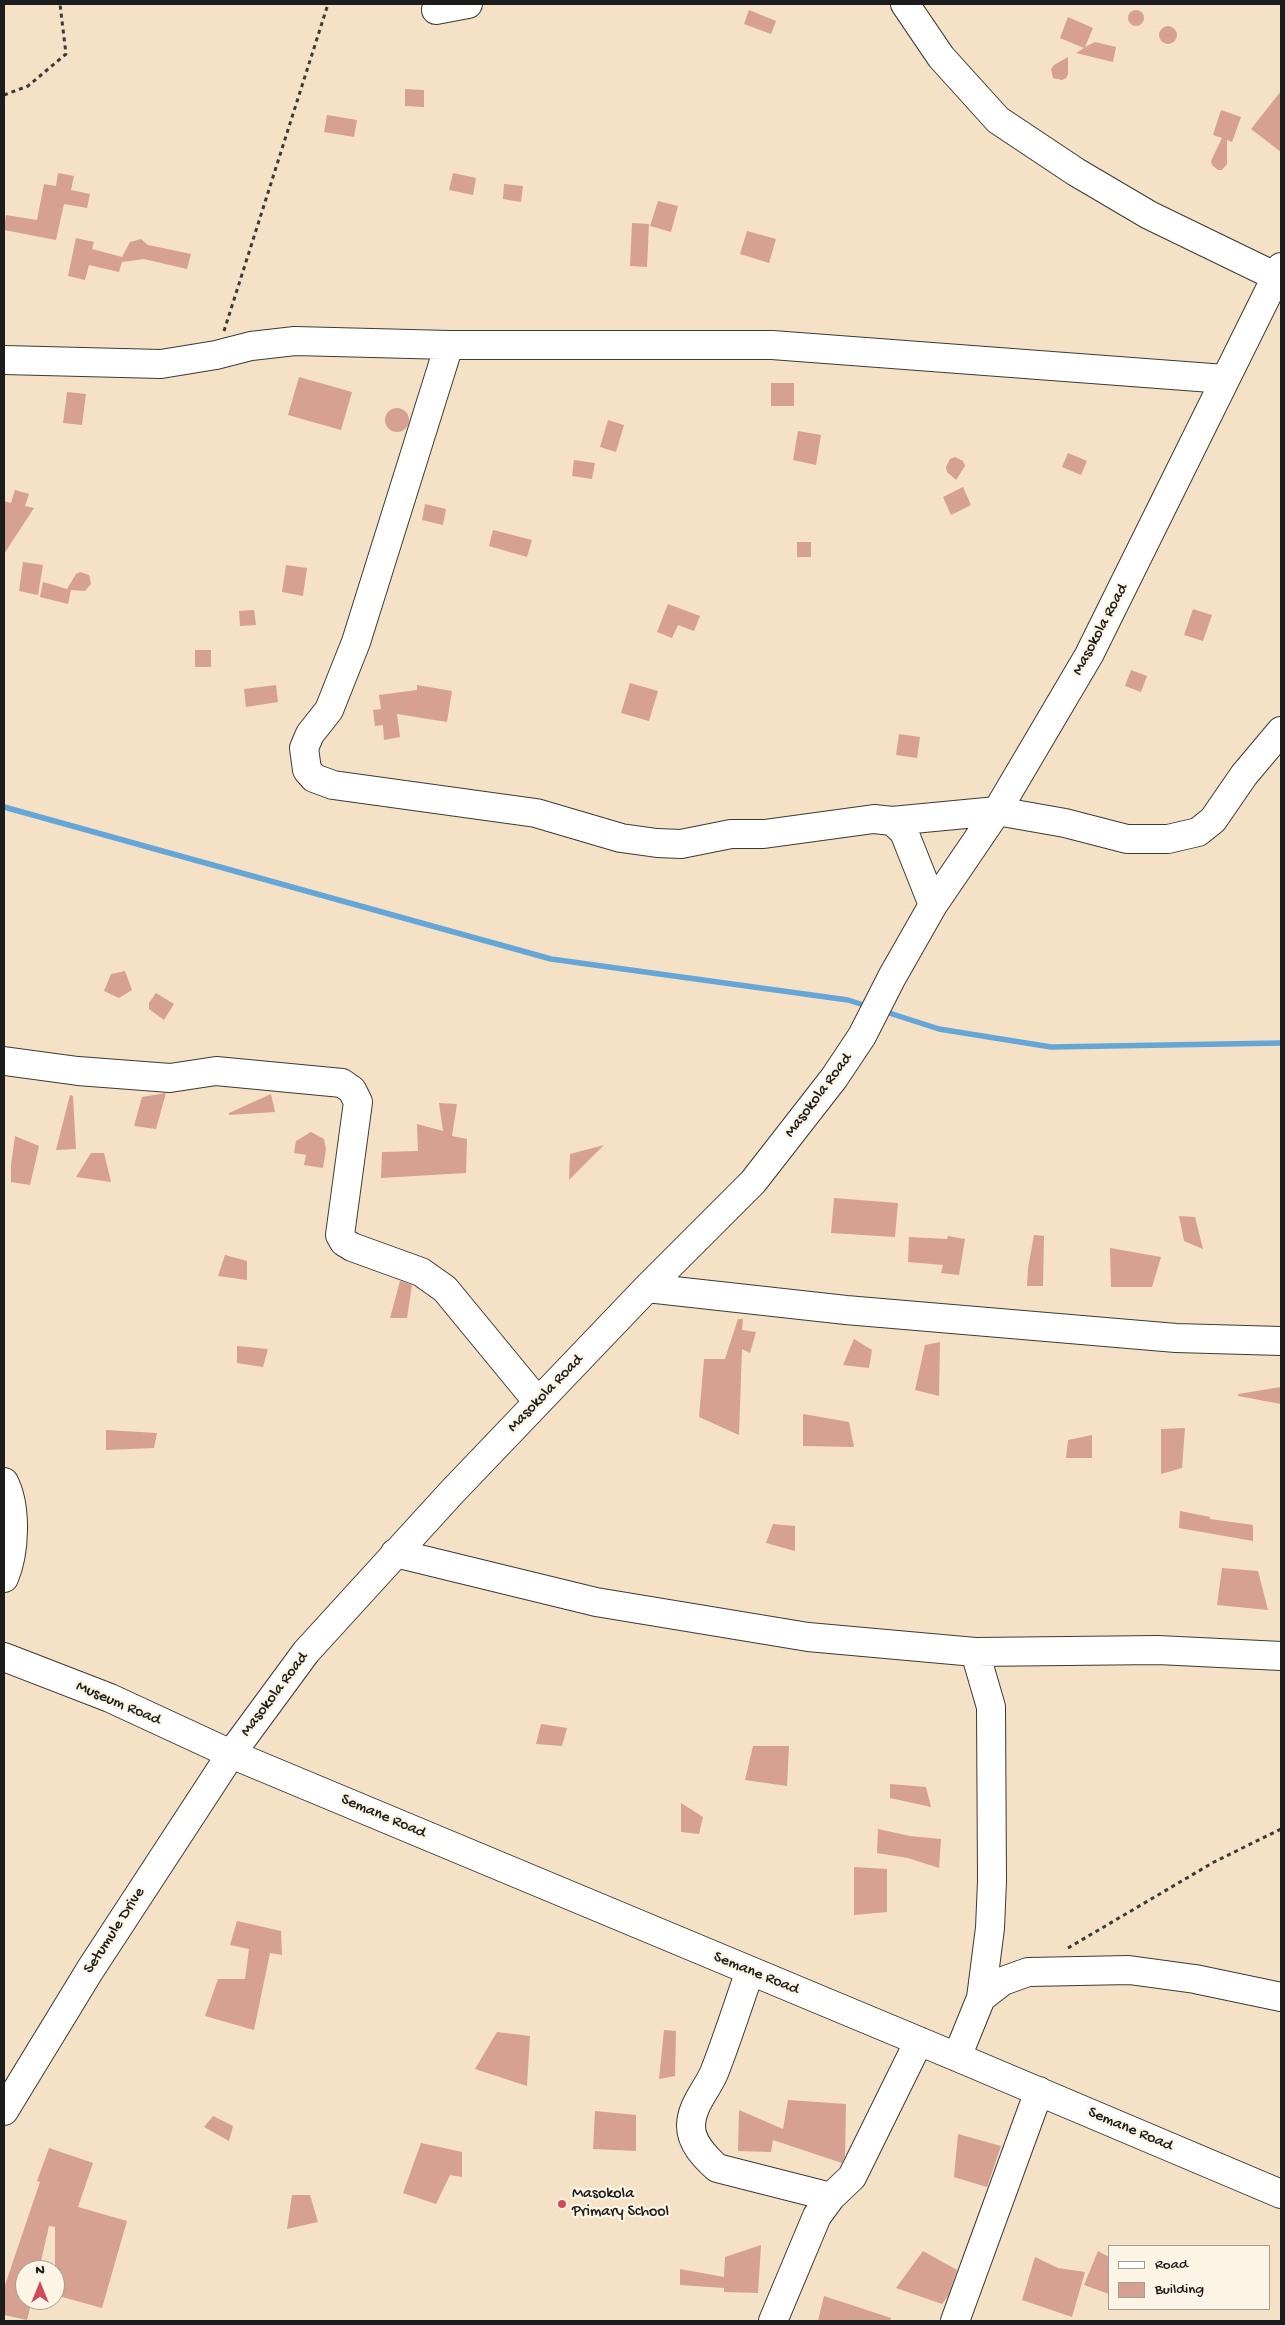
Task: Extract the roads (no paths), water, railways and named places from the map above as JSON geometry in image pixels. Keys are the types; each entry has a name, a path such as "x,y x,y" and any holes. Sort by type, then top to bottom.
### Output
{"street":[{"path":"436,10 468,4"},
{"path":"905,4 941,58 998,120 1076,172 1149,215 1279,274"},
{"name":"Masokola Road","path":"231,1754 306,1652 395,1553 538,1402 647,1288 753,1182 834,1078 862,1036 892,977 933,905 997,811 1089,655 1279,274"},
{"path":"4,360 161,364 216,355 251,346 295,342 449,345 772,345 1225,379"},
{"path":"449,345 356,642 329,710 310,734 304,748 307,770 314,778 332,785 536,814 620,838 657,843 680,844 731,834 764,834 874,819 892,821 997,811 1065,823 1127,839 1168,839 1198,832 1213,820 1244,775 1281,731"},
{"path":"892,821 904,832 933,905"},
{"path":"4,1061 78,1071 170,1078 216,1071 342,1083 352,1090 358,1102 340,1235 344,1242 352,1247 421,1272 445,1289 538,1402"},
{"path":"647,1288 846,1310 1166,1337 1281,1341"},
{"path":"4,1482 8,1490 13,1533 8,1568 4,1578"},
{"path":"395,1553 596,1602 808,1637 975,1652 1158,1650 1281,1656"},
{"path":"958,2056 981,1998 990,1928 992,1881 992,1708 975,1652"},
{"name":"Museum Road","path":"4,1657 110,1698 231,1754"},
{"name":"Semane Road","path":"231,1754 958,2056 1281,2194"},
{"name":"Setumule Drive","path":"4,2110 90,1970 231,1754"},
{"path":"981,1998 1003,1981 1028,1972 1129,1970 1195,1979 1281,1997"},
{"path":"750,1971 713,2076 696,2103 691,2125 692,2137 706,2158 717,2168 831,2197"},
{"path":"773,2321 817,2216 831,2197 852,2177 919,2040"},
{"path":"955,2321 1039,2091"}],"waterway":[{"path":"4,807 551,959 848,1000 870,1007"},
{"path":"883,1011 939,1029 1051,1047 1281,1043"}],"place":[{"name":"Masokola Primary School","path":"562,2204"}]}
